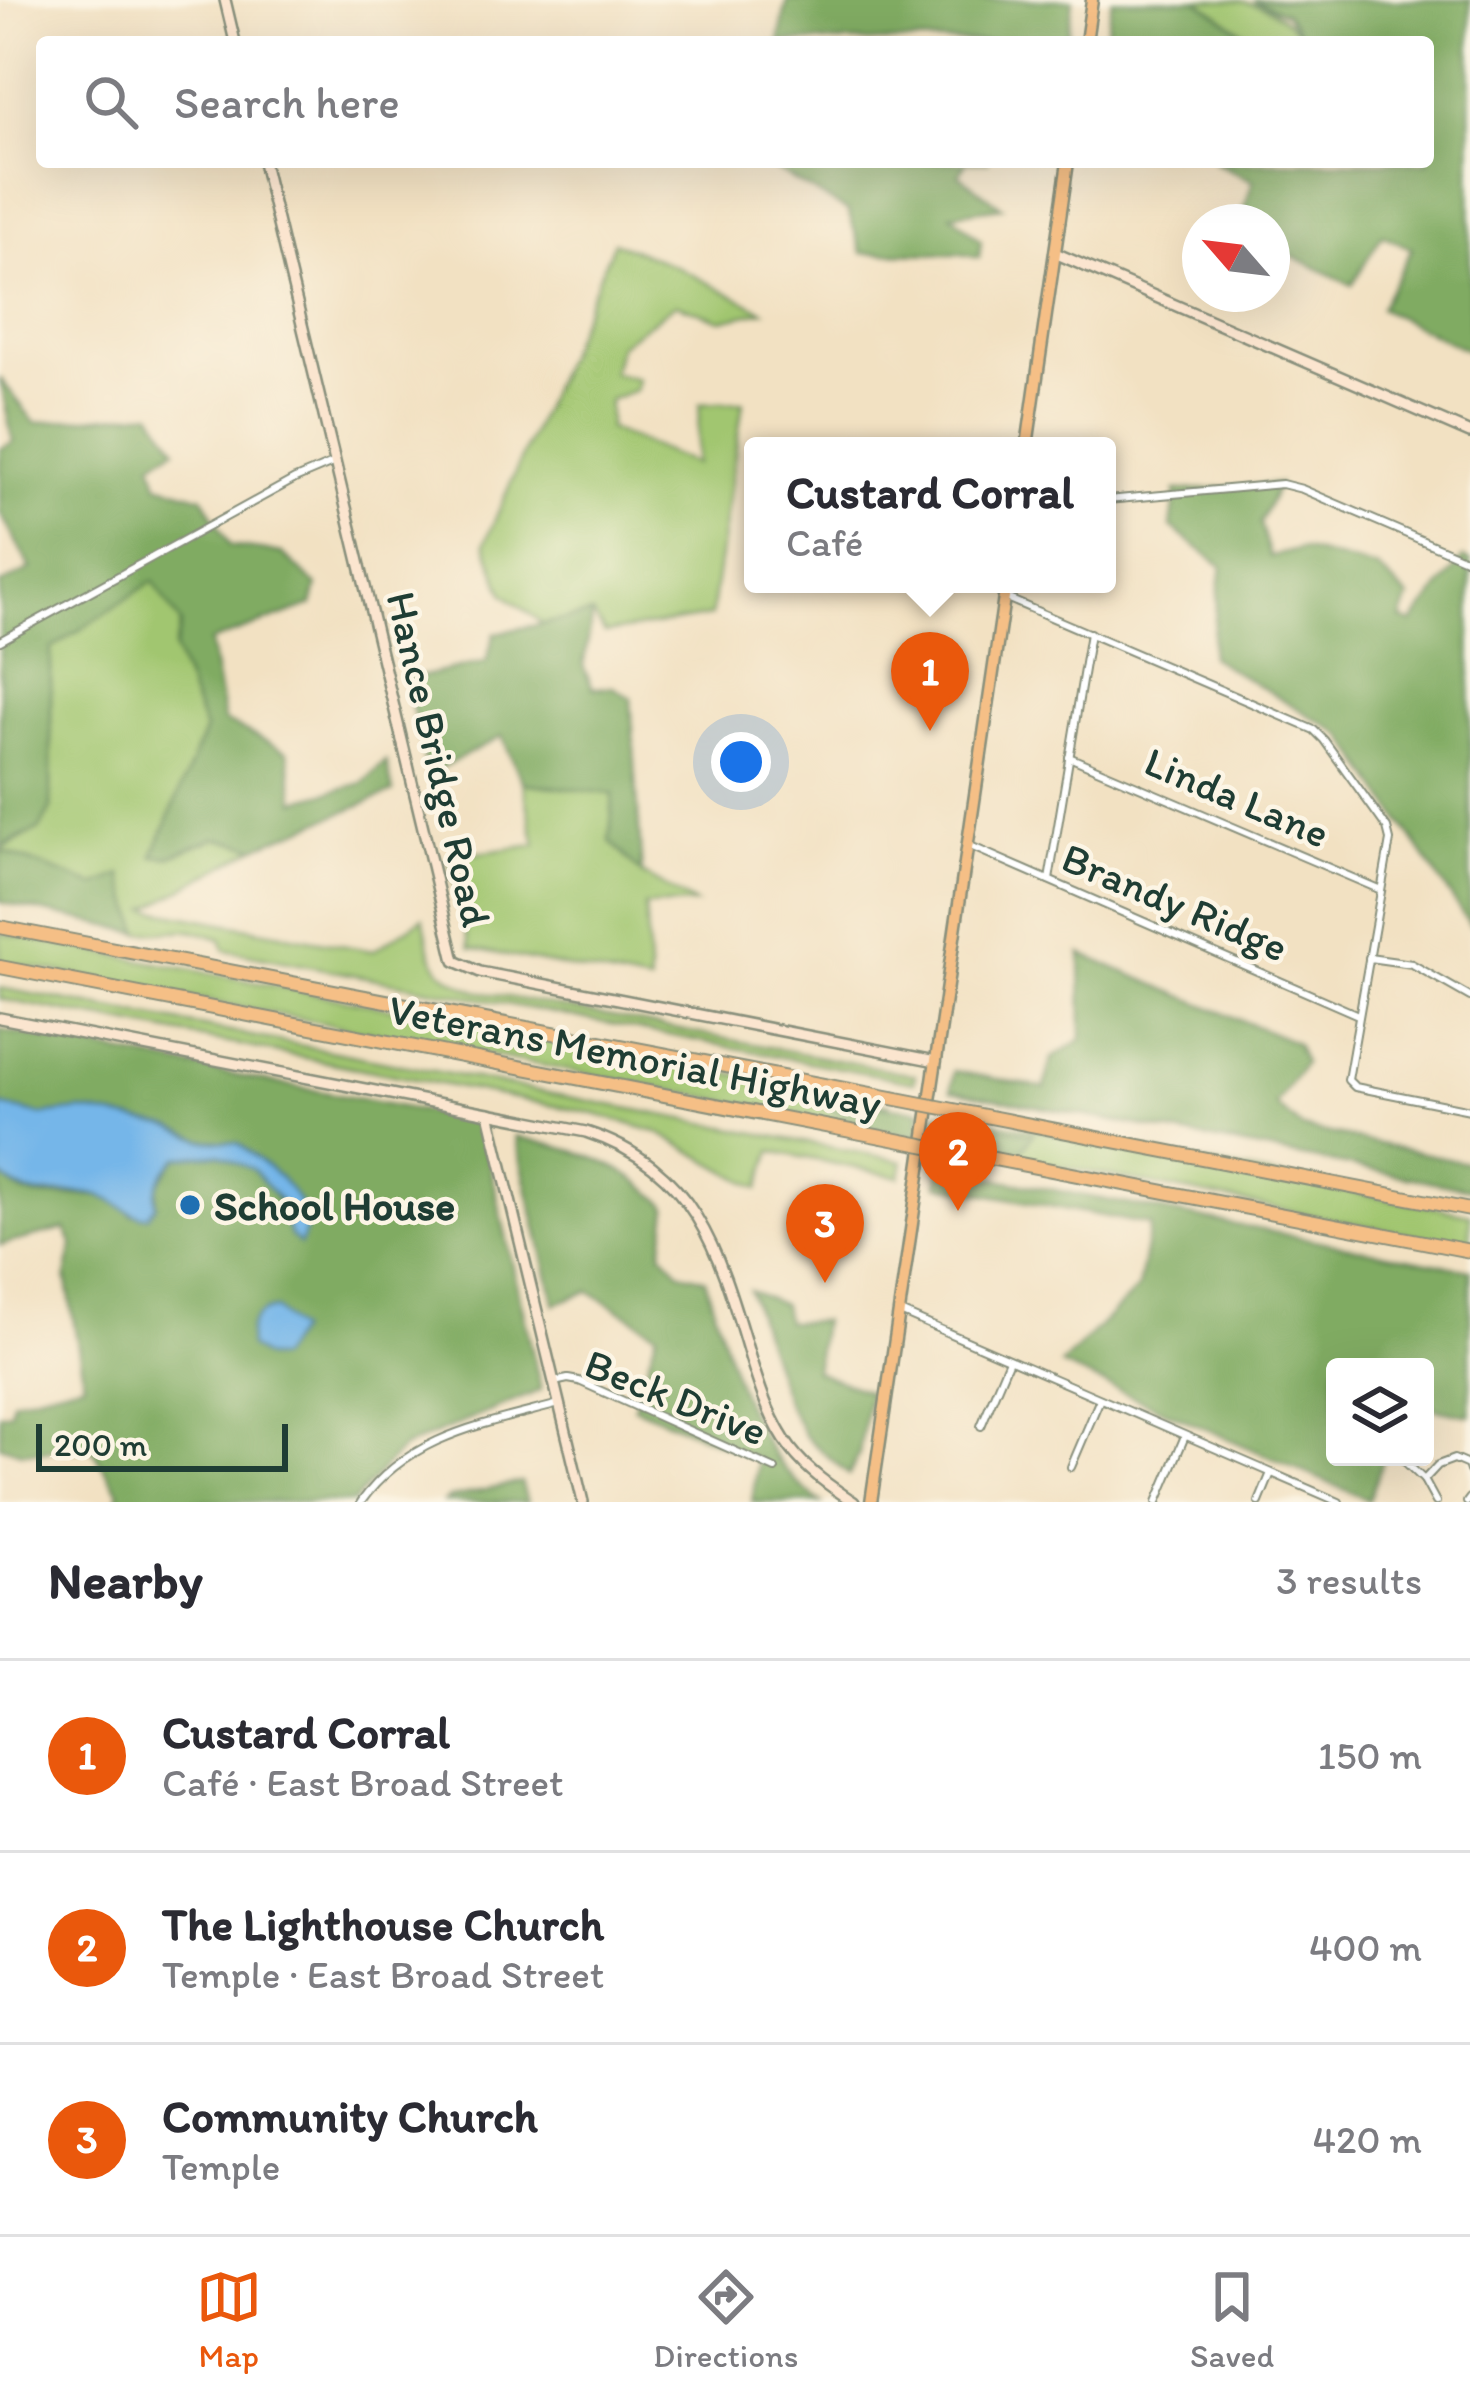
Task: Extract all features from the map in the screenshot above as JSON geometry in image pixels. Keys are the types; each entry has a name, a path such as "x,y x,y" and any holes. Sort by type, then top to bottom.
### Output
{"highway":[{"name":"Veterans Memorial Highway","path":"0,927 1470,1210"},
{"name":"Veterans Memorial Highway","path":"0,968 1470,1251"}],"main road":[{"path":"1087,36 1092,0"},
{"path":"1028,437 1067,168"},
{"path":"872,1502 1005,593"}],"street":[{"path":"225,0 234,36"},
{"name":"Hance Bridge Road","path":"264,168 455,962 480,972 936,1061"},
{"path":"1055,253 1470,433"},
{"path":"0,641 334,462"},
{"path":"1116,499 1282,484 1470,561"},
{"path":"1011,593 1090,633 1314,730 1388,828 1390,840 1348,1080 1355,1087 1470,1110"},
{"path":"1049,880 1090,633"},
{"name":"Linda Lane","path":"1069,758 1382,891"},
{"name":"Brandy Ridge","path":"968,845 1358,1015"},
{"path":"1369,958 1412,964 1470,997"},
{"path":"0,1018 586,1132 642,1157 673,1184 700,1218 714,1247 764,1401 790,1448 818,1477 854,1502"},
{"path":"489,1113 584,1502"},
{"path":"900,1312 1339,1502"},
{"path":"980,1426 1009,1360"},
{"name":"Beck Drive","path":"554,1382 568,1378 579,1382 775,1469"},
{"path":"1071,1467 1100,1399"},
{"path":"361,1502 400,1460 430,1442 559,1404"},
{"path":"1157,1502 1185,1436"},
{"path":"1424,1480 1438,1466 1454,1460 1470,1471"},
{"path":"1409,1466 1436,1502"},
{"path":"1259,1502 1271,1473"}],"green space":[{"path":"787,0 1073,0 1068,36 780,36"},
{"path":"1112,0 1197,0 1248,36 1106,36"},
{"path":"1197,0 1259,5 1300,36 1248,36"},
{"path":"1253,0 1470,0 1470,352 1380,308 1412,249 1382,235 1352,285 1290,255 1290,204 1246,204 1253,181 1226,168 1434,168 1434,36 1302,36 1285,13"},
{"path":"772,168 963,168 959,175 1002,207 951,214 981,241 979,258 862,253 848,211"},
{"path":"614,242 673,265 764,311 721,320 676,304 619,345 613,373 638,379 636,390 609,400 609,429 695,464 700,404 743,402 711,616 605,633 593,614 543,624 504,594 485,543"},
{"path":"0,378 35,423 152,412 176,448 152,463 158,484 203,497 230,546 282,553 317,586 312,605 210,642 224,721 288,752 295,801 363,783 386,761 393,792 256,847 216,838 168,857 153,856 205,730 174,649 181,624 153,581 51,649 51,808 40,829 0,846 0,585 31,569 0,512 0,449 13,442"},
{"path":"1278,484 1260,523 1270,557 1301,549 1377,568 1409,598 1401,619 1412,623 1463,558 1470,561 1470,925 1343,735 1210,657 1222,566 1171,527 1176,491"},
{"path":"154,580 181,624 174,649 205,730 154,856 169,857 216,838 256,847 147,909 373,951 423,918 436,964 450,978 476,991 915,1075 914,1082 225,950 221,939 192,930 140,933 122,876 95,886 0,850 40,829 51,808 51,649"},
{"path":"593,614 583,666 593,688 613,687 631,698 642,874 610,841 613,794 523,783 502,736 428,775 406,680 486,662 495,633"},
{"path":"523,783 613,794 610,841 642,874 695,904 645,906 650,984 470,948 448,857 536,845"},
{"path":"0,850 95,886 122,875 140,933 0,902"},
{"path":"0,933 891,1104 807,1099 883,1131 0,961"},
{"path":"1081,954 1296,1043 1304,1063 1276,1105 1302,1128 1470,1163 1470,1189 951,1090 954,1071 1045,1088 1051,1059 1082,1039"},
{"path":"0,988 903,1161 900,1177 772,1151 759,1189 657,1132 591,1113 0,999"},
{"path":"0,1030 480,1122 541,1390 402,1448 353,1502 116,1502 119,1492 92,1449 21,1452 0,1445 0,1414 10,1412 13,1400 84,1382 66,1276 73,1245 65,1229 0,1245 0,1175 23,1192 107,1198 132,1215 156,1205 157,1184 178,1156 217,1154 245,1164 266,1184 290,1236 280,1177 238,1143 203,1140 171,1127 81,1110 41,1115 0,1105"},
{"path":"802,1098 921,1110 919,1137 883,1131"},
{"path":"936,1113 1033,1134 1023,1149 933,1140"},
{"path":"959,1115 1470,1214 1470,1246 949,1145 946,1141 1023,1149 1032,1134"},
{"path":"515,1136 612,1166 665,1204 662,1253 681,1273 705,1279 733,1371 758,1430 796,1481 821,1502 752,1502 758,1460 634,1407 657,1333 589,1291 555,1304"},
{"path":"940,1168 1470,1270 1470,1416 1434,1409 1434,1358 1326,1358 1326,1466 1381,1466 1368,1500 1061,1365 1138,1288 1150,1225 938,1185"},
{"path":"749,1290 783,1305 786,1322 822,1321 815,1371 869,1392 859,1454 849,1475 805,1436 786,1402"},
{"path":"521,1482 527,1502 444,1502 449,1498"}],"water":[{"path":"0,1105 41,1115 81,1110 171,1127 203,1140 238,1143 280,1177 298,1200 307,1226 300,1244 290,1236 283,1204 253,1170 219,1154 178,1157 161,1178 156,1205 148,1216 88,1193 39,1194 14,1185 0,1175"},
{"path":"276,1309 297,1331 278,1358 265,1358 249,1347 249,1333 257,1317"}],"place":[{"name":"Custard Corral","path":"930,731"},
{"name":"School House","path":"190,1205"},
{"name":"The Lighthouse Church","path":"958,1211"},
{"name":"Community Church","path":"825,1283"}]}
